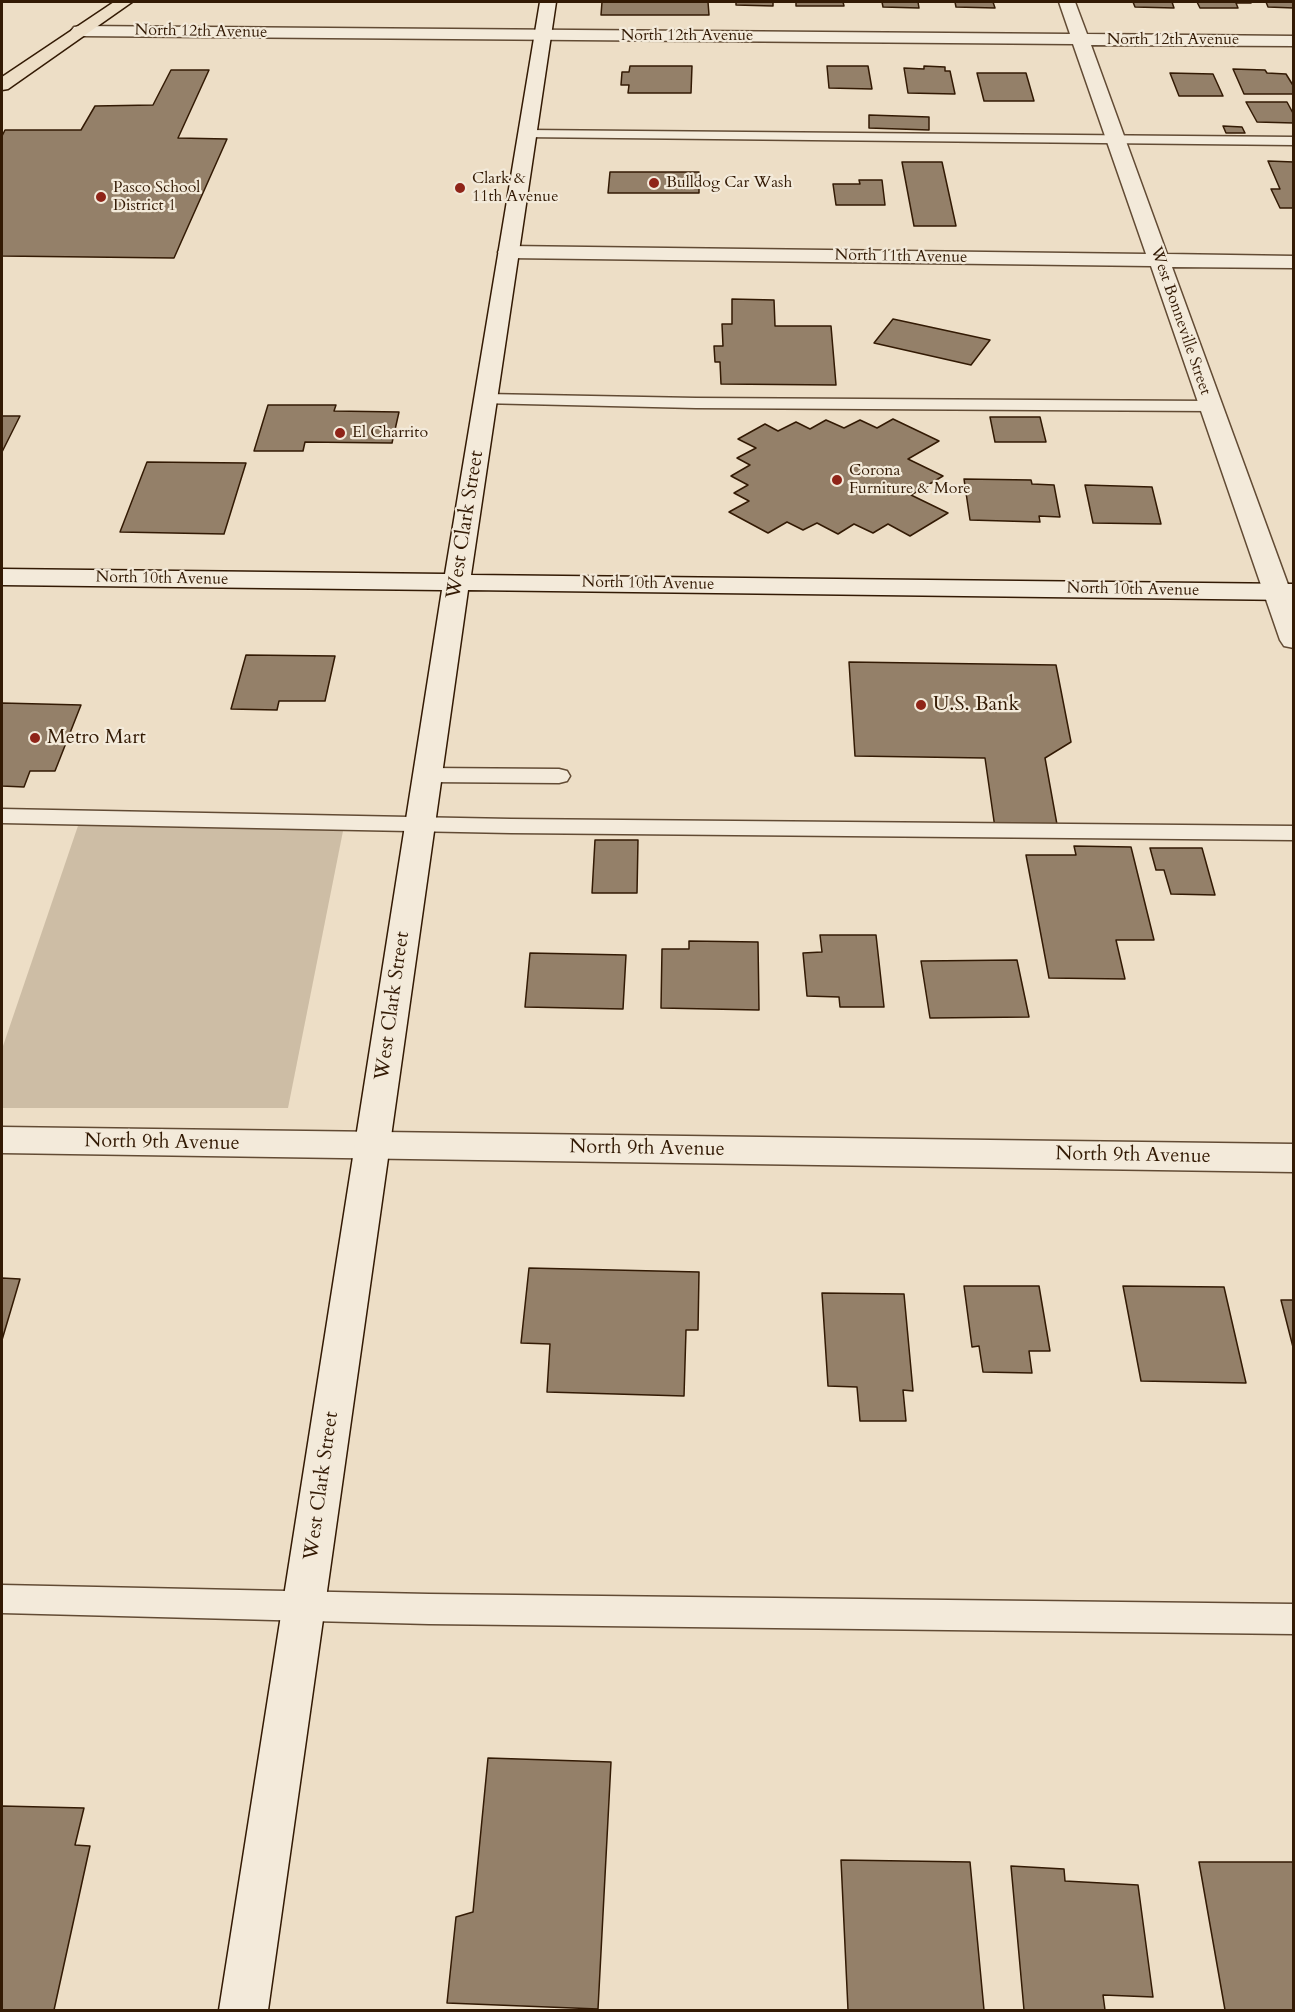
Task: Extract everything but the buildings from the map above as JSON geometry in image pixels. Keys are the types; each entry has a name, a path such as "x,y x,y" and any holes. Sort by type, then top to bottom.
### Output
{"main road":[{"path":"2,85 124,2"}],"street":[{"name":"West Clark Street","path":"243,2010 420,825 548,2"},
{"name":"West Bonneville Street","path":"1067,2 1210,406 1285,592 1293,640"},
{"name":"North 12th Avenue","path":"81,31 1293,42"},
{"name":"North 11th Avenue","path":"508,252 1293,262"},
{"name":"North 10th Avenue","path":"2,577 1285,592"},
{"name":"North 9th Avenue","path":"2,1140 1293,1158"}],"lane":[{"path":"527,134 1293,141"},
{"path":"486,399 696,404 1210,406"},
{"path":"428,775 559,776"},
{"path":"2,816 420,825 1293,833"},
{"path":"2,1599 304,1607 1293,1619"}],"shaded area":[{"path":"81,817 345,821 288,1108 2,1108 2,1049"}],"place":[{"name":"Bulldog Car Wash","path":"654,183"},
{"name":"Clark & 11th Avenue","path":"460,188"},
{"name":"Pasco School District 1","path":"101,197"},
{"name":"El Charrito","path":"340,433"},
{"name":"Corona Furniture & More","path":"837,480"},
{"name":"U.S. Bank","path":"921,705"},
{"name":"Metro Mart","path":"35,738"}]}
